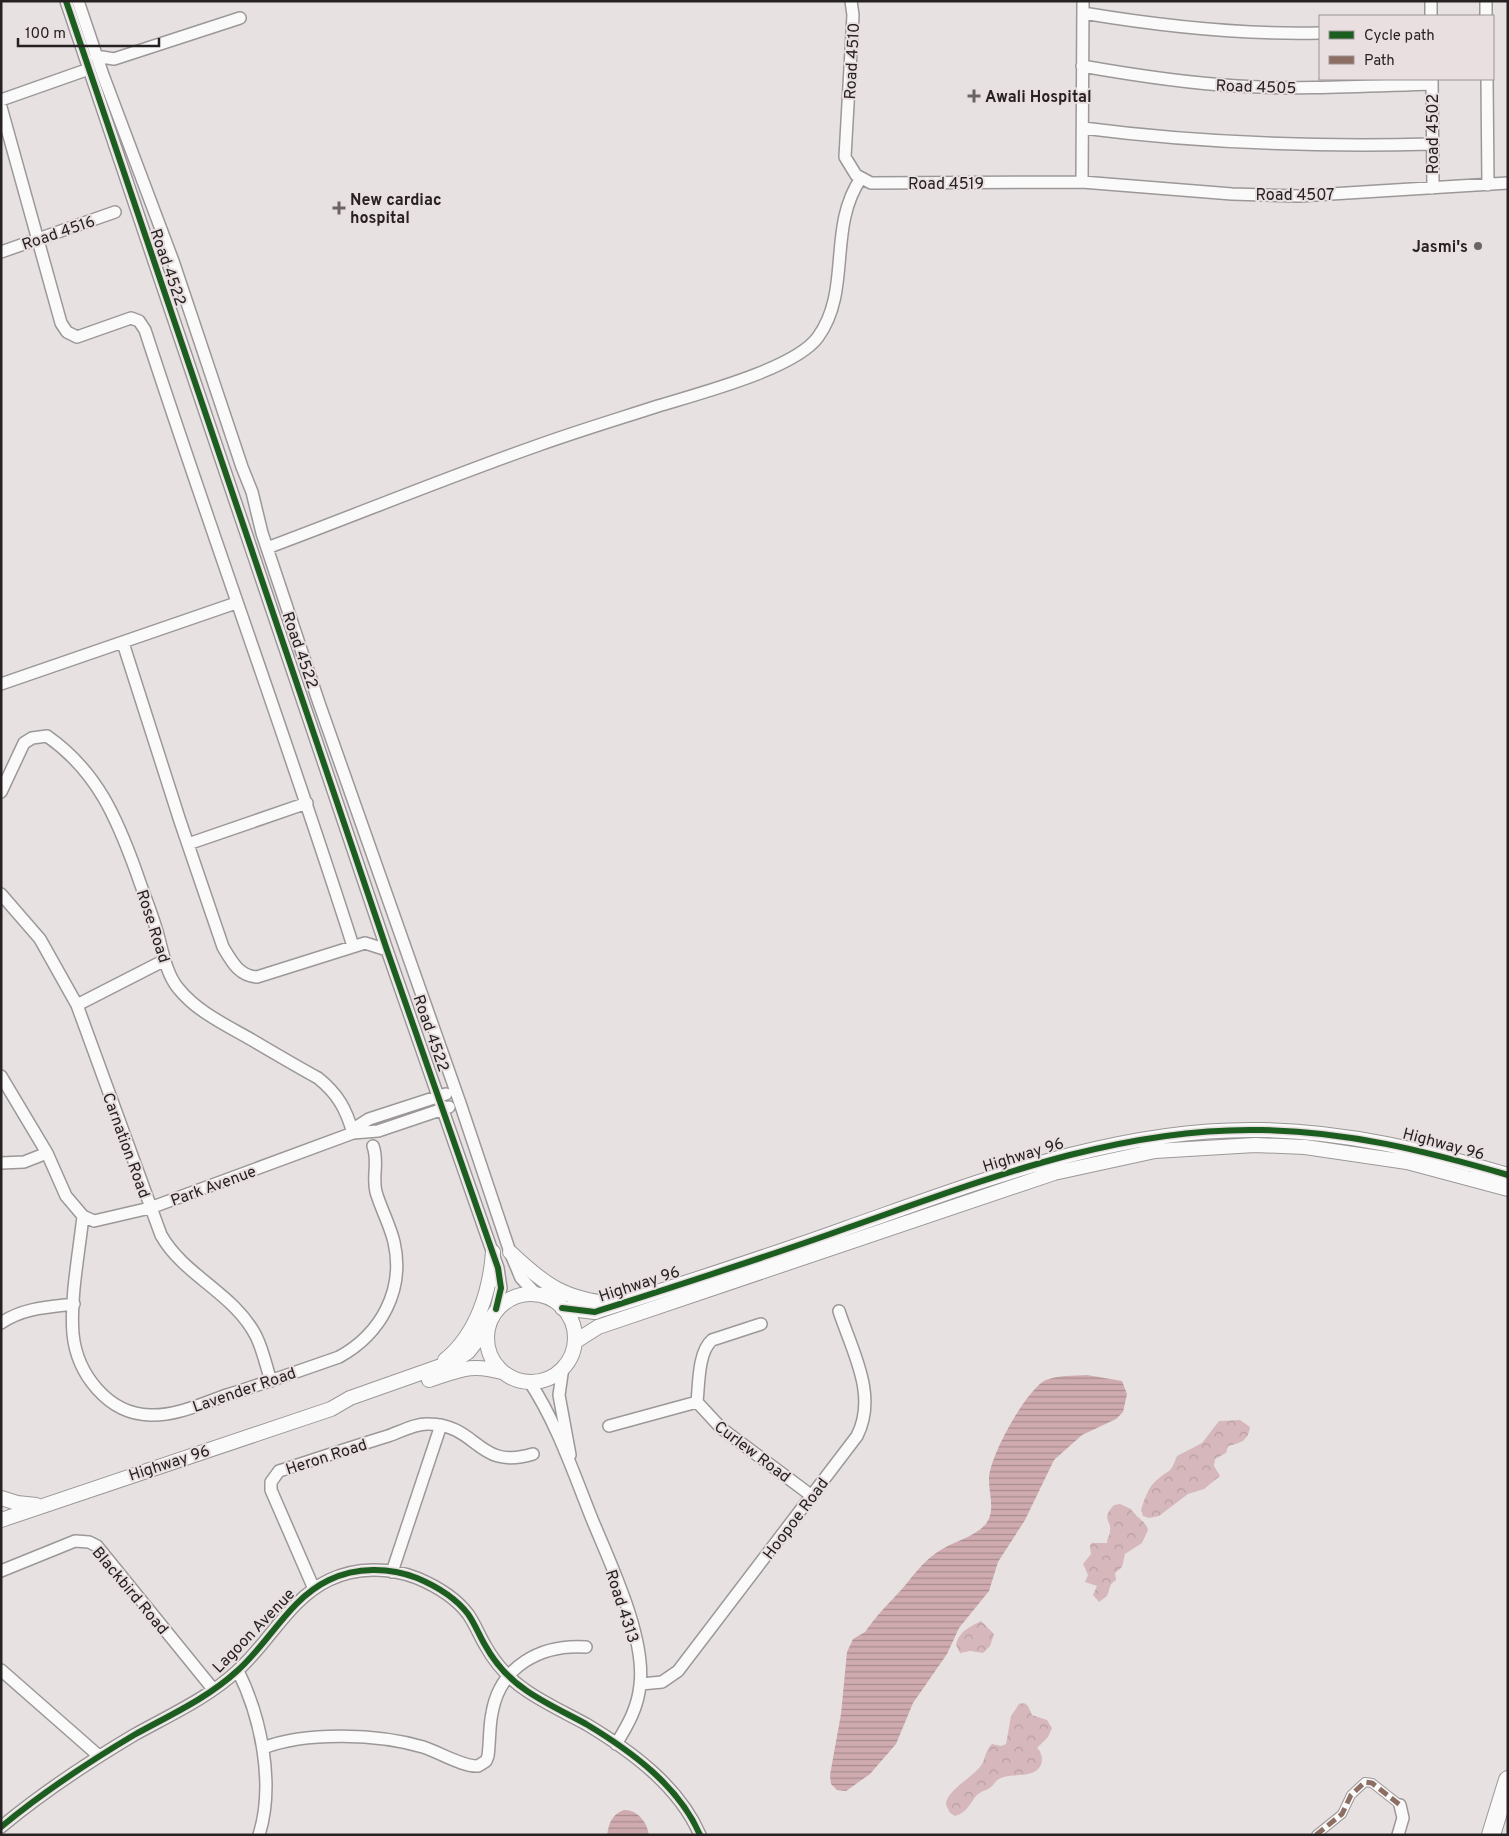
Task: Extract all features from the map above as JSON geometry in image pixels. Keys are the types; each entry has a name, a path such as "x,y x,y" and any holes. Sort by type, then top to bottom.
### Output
{"main road":[{"path":"1491,1835 1508,1780"}],"street":[{"name":"Road 4522","path":"66,1 140,225 378,924 493,1252 501,1288 496,1309"},
{"name":"Road 4522","path":"78,1 103,76 172,261 242,468 252,492 267,548 372,859 460,1103 510,1252 521,1278 537,1295"},
{"name":"Road 4510","path":"851,1 853,15 845,157 849,166 861,178"},
{"path":"1431,1 1431,15"},
{"path":"1486,1 1486,15"},
{"path":"1082,182 1083,7 1168,26 1242,32 1319,33"},
{"path":"96,56 114,59 240,18"},
{"path":"103,76 114,59"},
{"name":"Road 4505","path":"1082,66 1144,77 1238,86 1321,87 1432,82"},
{"path":"1,100 89,69"},
{"path":"1487,80 1488,186"},
{"name":"Road 4502","path":"1432,82 1433,188"},
{"path":"1,107 61,324 67,332 77,337 130,318 139,321 145,330 236,603 307,803 353,946"},
{"path":"1083,128 1144,136 1242,141 1375,146 1432,144"},
{"path":"267,548 538,446 703,392 798,355 817,339 828,321 836,297 840,237 846,208 853,189 861,178"},
{"name":"Road 4519","path":"861,178 870,183 1082,182"},
{"name":"Road 4507","path":"1082,182 1232,194 1299,196 1488,186 1508,183"},
{"name":"Road 4516","path":"1,252 115,212"},
{"path":"1,684 236,603"},
{"path":"123,643 223,947 234,965 249,977 270,974 365,943 387,950"},
{"name":"Rose Road","path":"1,792 24,743 32,738 47,736 77,759 91,776 108,804 126,843 156,927 165,960 177,987 195,1006 318,1078 331,1088 344,1107 353,1133"},
{"path":"188,844 307,803"},
{"name":"Carnation Road","path":"1,894 40,939 77,1005 161,1235 177,1258 227,1300 256,1336 271,1380"},
{"path":"365,943 378,924"},
{"path":"77,1005 165,960"},
{"path":"1,1076 47,1153 66,1196 83,1216"},
{"name":"Park Avenue","path":"353,1133 361,1123 373,1117 455,1091"},
{"name":"Park Avenue","path":"83,1216 94,1221 150,1208 353,1133 378,1131 460,1103"},
{"path":"373,1117 378,1131"},
{"name":"Highway 96","path":"562,1308 595,1312 1024,1167 1097,1147 1150,1138 1259,1130 1311,1132 1402,1145 1508,1175"},
{"name":"Highway 96","path":"576,1342 605,1324 1054,1173 1155,1152 1255,1145 1305,1147 1407,1162 1508,1189"},
{"name":"Lavender Road","path":"83,1216 74,1304 73,1335 82,1365 101,1394 114,1404 128,1411 148,1415 168,1414 340,1357 350,1352 368,1337 388,1307 396,1280 396,1252 376,1191 376,1161 373,1146"},
{"path":"1,1163 24,1162 47,1153"},
{"path":"432,1370 458,1347 472,1327 487,1294 493,1252"},
{"path":"510,1252 543,1282 562,1292 578,1299 619,1304"},
{"path":"522,1295 537,1295 550,1300 562,1308 570,1318 576,1342 571,1356 563,1368 544,1380 529,1381 503,1372 494,1362 488,1349 487,1328 496,1309 508,1300 522,1295"},
{"path":"1,1323 29,1310 74,1304"},
{"name":"Hoopoe Road","path":"641,1684 662,1682 678,1671 856,1436 865,1416 865,1388 839,1311"},
{"path":"609,1426 697,1402 703,1356 708,1343 761,1324"},
{"name":"Highway 96","path":"1,1519 338,1406 350,1398 432,1370 468,1352 487,1328"},
{"name":"Highway 96","path":"338,1406 354,1406 466,1368 482,1366 503,1372"},
{"name":"Road 4313","path":"563,1368 559,1395 573,1469"},
{"name":"Road 4313","path":"529,1381 542,1401 573,1469 632,1625 640,1661 641,1684 637,1703 627,1727 616,1744"},
{"name":"Curlew Road","path":"697,1402 721,1428 812,1496"},
{"name":"Heron Road","path":"314,1589 271,1490 270,1486 274,1476 279,1471 426,1424 441,1425 469,1436 492,1455 503,1459 517,1459 533,1454"},
{"path":"392,1572 441,1425"},
{"path":"1,1498 8,1502 39,1506"},
{"name":"Blackbird Road","path":"1,1571 75,1540 89,1542 97,1546 213,1690"},
{"name":"Lagoon Avenue","path":"1,1827 55,1785 98,1756 213,1690 238,1671 286,1616 314,1589 330,1579 368,1570 392,1572 426,1582 457,1603 469,1615 485,1646 508,1678 549,1705 616,1744 666,1784 684,1806 700,1835"},
{"path":"263,1748 287,1741 325,1737 404,1741 478,1766 486,1761 488,1756 492,1713 508,1678 518,1666 548,1649 586,1646"},
{"path":"1,1670 98,1756"},
{"path":"238,1671 250,1696 263,1748 264,1798 259,1835"},
{"path":"1316,1835 1342,1814 1352,1794 1365,1782 1372,1783 1400,1805 1403,1818 1398,1835"}],"green space":[{"path":"1240,1420 1250,1427 1248,1435 1243,1441 1228,1446 1226,1453 1215,1459 1214,1466 1220,1476 1204,1489 1188,1494 1159,1516 1149,1518 1143,1516 1141,1510 1149,1489 1170,1470 1177,1456 1202,1443 1219,1421"},
{"path":"1120,1504 1131,1509 1148,1530 1142,1543 1125,1554 1122,1567 1115,1573 1116,1580 1111,1584 1107,1596 1099,1602 1093,1595 1097,1586 1085,1582 1088,1575 1083,1564 1091,1554 1090,1545 1092,1543 1107,1543 1110,1533 1108,1514 1114,1505"},
{"path":"981,1621 994,1634 990,1646 983,1653 970,1651 960,1653 956,1645 957,1640 966,1630"},
{"path":"1024,1703 1028,1706 1032,1715 1047,1720 1052,1728 1048,1737 1037,1748 1042,1757 1042,1763 1039,1768 1031,1773 999,1779 991,1787 977,1795 963,1813 955,1816 950,1813 946,1805 950,1795 979,1768 992,1744 1001,1746 1006,1744 1011,1716 1019,1704"}],"shaded area":[{"path":"1087,1375 1122,1381 1127,1394 1123,1412 1116,1419 1082,1435 1054,1460 1025,1520 998,1562 989,1591 959,1628 947,1654 913,1703 896,1744 870,1774 846,1791 837,1790 831,1784 830,1775 841,1714 847,1652 853,1639 865,1632 931,1557 985,1525 991,1509 990,1470 1001,1442 1029,1396 1046,1380 1056,1377"},
{"path":"624,1810 638,1814 644,1821 649,1835 607,1835 612,1820"}],"marked path":[{"path":"1316,1835 1342,1814 1351,1795 1365,1782 1372,1783 1400,1805"}],"cycle path":[{"path":"66,1 387,950 498,1268 501,1288 496,1309"},
{"path":"562,1308 595,1312 753,1261 948,1192 1050,1160 1154,1137 1207,1131 1261,1130 1324,1134 1416,1150 1508,1175"},
{"path":"1,1827 82,1767 134,1735 201,1698 226,1681 248,1660 302,1598 315,1588 329,1580 350,1573 384,1570 417,1578 438,1588 451,1597 468,1614 489,1652 509,1676 534,1696 586,1724 620,1746 652,1771 680,1801 700,1835"}],"place":[{"name":"Awali Hospital","path":"974,96"},
{"name":"New cardiac hospital","path":"339,208"},
{"name":"Jasmi's","path":"1478,246"}]}
